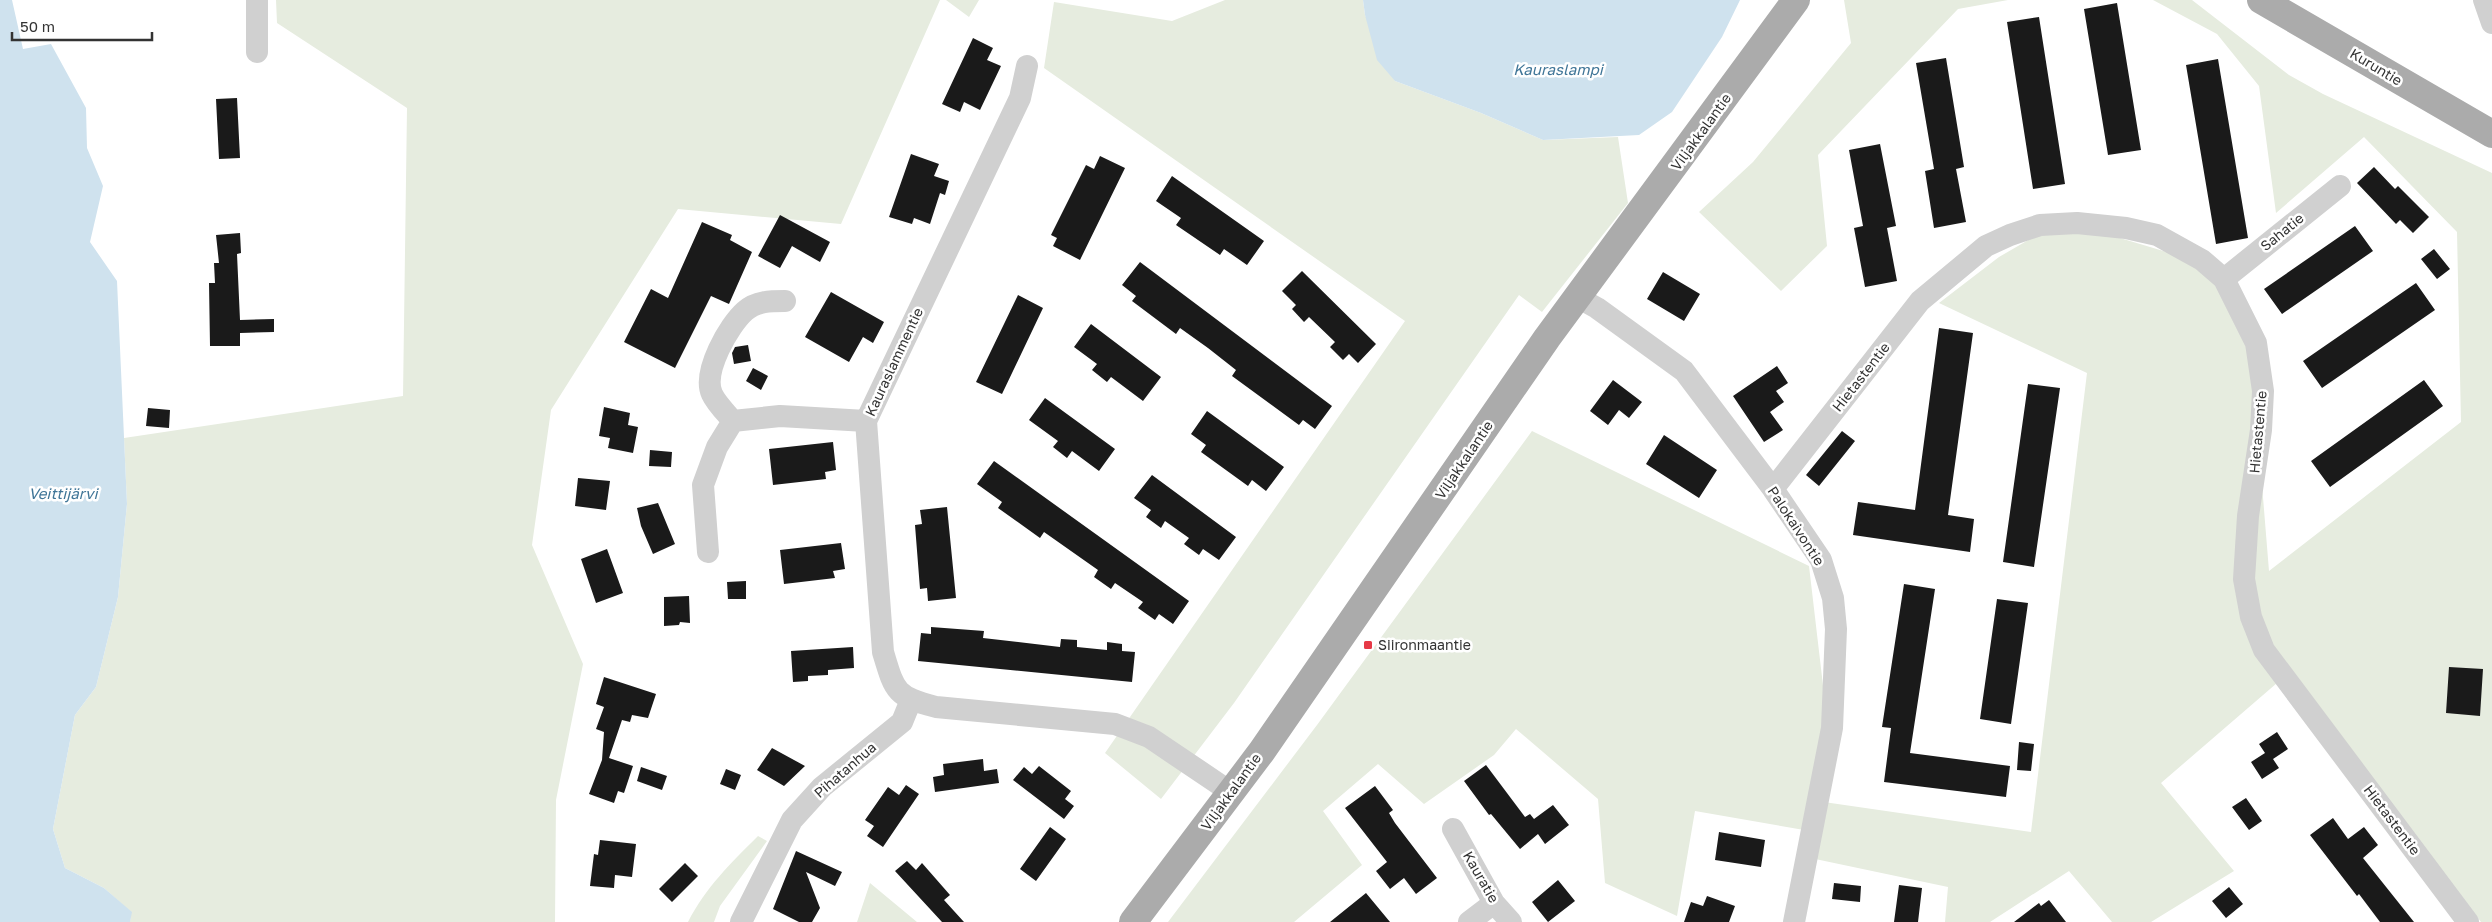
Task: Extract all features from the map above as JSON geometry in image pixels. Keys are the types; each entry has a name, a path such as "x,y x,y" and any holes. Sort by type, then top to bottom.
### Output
{"main road":[{"name":"Viljakkalantie","path":"1133,922 1232,793 1376,588 1547,338 1579,298 1796,0"},
{"name":"Kuruntie","path":"2261,0 2492,134"},
{"name":"Kuruntie","path":"2287,0 2492,120"}],"street":[{"path":"256,0 257,52"},
{"path":"2484,0 2492,23"},
{"name":"Kauraslammentie","path":"911,700 893,686 883,652 866,421 1020,98 1027,66"},
{"name":"Sahatie","path":"2224,279 2340,186"},
{"name":"Hietastentie","path":"1773,489 1920,301 1986,246 2010,235 2040,225 2077,224 2126,228 2157,236 2183,248 2202,260 2224,279 2256,343 2264,392 2261,430 2248,516 2244,570 2251,616 2264,650 2468,922"},
{"name":"Palokaivontie","path":"1579,298 1597,308 1684,371 1773,489 1821,560 1833,598 1836,629 1832,728 1794,922"},
{"path":"733,421 711,393 710,374 725,336 746,310 766,301 785,301"},
{"path":"733,421 780,416 866,421"},
{"path":"708,552 703,485 717,447 733,421"},
{"path":"911,700 936,707 1115,724 1150,737 1232,793"},
{"name":"Pihatanhua","path":"741,922 792,820 822,786 902,722 911,700"},
{"name":"Kauratie","path":"1454,829 1494,903 1511,922"},
{"path":"1469,922 1494,903"}],"shaded area":[{"path":"276,0 940,0 841,224 678,209 551,410 532,545 583,664 556,800 555,922 130,922 131,912 104,888 65,868 53,829 75,715 96,687 118,597 127,504 124,438 403,396 407,108 277,23"},
{"path":"946,0 979,0 969,17"},
{"path":"1225,0 1363,0 1365,15 1395,81 1481,113 1543,140 1618,137 1628,203 1542,312 1519,295 1234,703 1161,799 1105,753 1405,321 1044,68 1054,2 1172,21"},
{"path":"1844,0 2008,0 1958,9 1818,155 1827,246 1781,291 1699,212 1753,162 1851,43"},
{"path":"2153,0 2192,0 2289,75 2323,94 2492,173 2492,922 2481,922 2291,671 2161,783 2234,871 2151,922 2112,922 2069,871 1990,922 1945,922 1948,887 1801,856 1804,830 1695,811 1677,916 1605,883 1598,799 1516,729 1494,755 1424,804 1378,764 1323,811 1362,865 1294,922 1168,922 1317,725 1532,431 1809,566 1826,711 1810,800 2031,832 2087,373 1939,303 1999,257 2042,232 2110,235 2180,256 2221,285 2251,350 2269,571 2461,422 2457,232 2364,137 2276,213 2259,86 2217,34"},
{"path":"758,836 767,841 720,906 714,922 688,922 695,909 728,866"},
{"path":"870,883 917,922 857,922"}],"water":[{"name":"Veittijärvi","path":"0,0 12,0 23,49 51,44 86,108 87,148 103,186 90,242 117,281 127,504 118,597 96,687 75,715 53,829 65,868 104,888 132,912 130,922 0,922"},
{"name":"Kauraslampi","path":"1363,0 1740,0 1722,37 1672,112 1639,135 1543,140 1481,113 1395,81 1377,60"}],"building":[{"path":"2117,3 2141,150 2108,155 2084,9"},
{"path":"2039,17 2065,184 2033,189 2007,22"},
{"path":"973,38 993,48 987,60 1001,66 980,110 964,102 960,112 942,104"},
{"path":"1946,58 1964,167 1956,169 1966,222 1934,228 1925,171 1934,169 1916,63"},
{"path":"2218,59 2248,238 2216,244 2186,65"},
{"path":"237,98 240,158 219,159 216,99"},
{"path":"1880,144 1896,226 1887,228 1897,281 1865,287 1854,228 1863,226 1849,150"},
{"path":"911,154 939,164 934,176 949,181 945,195 940,193 930,224 914,218 912,224 889,217"},
{"path":"1100,156 1125,168 1080,260 1053,246 1057,238 1051,235 1086,165 1094,169"},
{"path":"2374,167 2395,189 2398,186 2429,217 2413,233 2400,220 2396,224 2357,183"},
{"path":"1172,176 1264,241 1247,265 1224,249 1220,255 1176,225 1181,218 1156,201"},
{"path":"780,215 830,242 820,262 792,246 780,268 758,256"},
{"path":"702,222 732,235 730,240 752,252 729,304 711,296 675,368 624,342 651,289 668,298"},
{"path":"2355,226 2373,251 2282,314 2264,289"},
{"path":"240,233 241,253 237,254 240,320 274,319 274,332 240,333 240,346 210,346 209,283 215,283 214,263 219,263 216,235"},
{"path":"2434,249 2450,269 2437,279 2421,259"},
{"path":"1140,262 1332,406 1315,429 1303,420 1299,425 1232,376 1236,370 1208,348 1180,328 1176,334 1132,301 1136,296 1122,285"},
{"path":"1302,271 1376,344 1358,363 1349,354 1343,360 1330,347 1335,342 1309,317 1304,322 1292,309 1296,305 1282,291"},
{"path":"1663,272 1700,294 1684,321 1647,299"},
{"path":"2416,283 2435,310 2322,388 2303,361"},
{"path":"831,292 884,322 873,343 863,337 849,362 805,337"},
{"path":"1018,295 1043,308 1002,394 976,382"},
{"path":"1091,324 1161,377 1143,401 1111,377 1107,382 1092,370 1097,364 1074,347"},
{"path":"1939,328 1973,333 1948,515 1974,519 1970,552 1853,535 1858,502 1915,510"},
{"path":"748,345 751,361 734,364 732,353 735,347"},
{"path":"1777,366 1788,383 1776,391 1784,402 1770,412 1783,430 1764,442 1733,396"},
{"path":"753,368 768,376 761,390 746,381"},
{"path":"1613,380 1642,402 1629,418 1619,410 1608,425 1590,411"},
{"path":"2424,380 2443,406 2330,487 2311,461"},
{"path":"2028,384 2060,388 2034,567 2003,562"},
{"path":"1045,398 1115,449 1099,471 1072,451 1067,458 1053,447 1058,441 1029,420"},
{"path":"604,407 630,413 628,425 638,427 633,453 608,448 610,438 599,436"},
{"path":"148,408 170,410 169,428 146,426"},
{"path":"1207,411 1284,467 1266,491 1252,480 1248,486 1201,452 1206,445 1191,434"},
{"path":"1842,431 1855,441 1819,486 1806,475"},
{"path":"1664,435 1717,470 1699,498 1646,464"},
{"path":"833,442 836,470 825,472 826,479 773,485 769,449"},
{"path":"650,450 672,452 671,467 649,466"},
{"path":"994,461 1189,601 1173,624 1159,614 1155,620 1138,608 1143,602 1115,583 1111,589 1094,577 1098,570 1044,532 1040,538 998,508 1002,502 977,484"},
{"path":"1152,475 1236,537 1219,560 1203,549 1199,555 1184,544 1189,538 1165,521 1161,528 1146,517 1151,510 1134,498"},
{"path":"578,478 610,481 606,510 575,506"},
{"path":"658,503 675,544 653,554 641,526 637,508"},
{"path":"947,507 956,598 928,601 927,588 920,589 915,525 922,524 920,510"},
{"path":"841,543 845,569 833,571 835,578 784,584 780,550"},
{"path":"607,549 623,593 596,603 581,559"},
{"path":"746,581 746,599 728,599 727,582"},
{"path":"1904,584 1935,589 1910,753 2010,766 2006,797 1884,782 1891,728 1882,727"},
{"path":"689,596 690,623 680,622 679,625 664,626 664,597"},
{"path":"1997,599 2028,603 2011,724 1980,719"},
{"path":"931,627 984,631 983,638 1060,647 1061,639 1077,640 1077,647 1107,650 1107,642 1122,644 1122,651 1135,652 1132,682 918,661 921,633 931,634"},
{"path":"853,647 854,668 828,670 828,675 808,676 808,681 793,682 791,651"},
{"path":"2449,667 2483,669 2480,716 2446,713"},
{"path":"604,677 656,694 648,718 632,715 630,722 622,720 609,758 633,766 624,793 618,791 614,803 589,794 602,760 604,732 596,729 604,707 596,704"},
{"path":"2277,732 2288,749 2273,759 2279,768 2262,779 2251,762 2265,753 2259,744"},
{"path":"2019,742 2034,744 2031,771 2017,770"},
{"path":"772,748 805,766 784,786 757,770"},
{"path":"983,759 984,771 997,769 999,783 935,792 933,777 944,775 943,764"},
{"path":"1486,765 1525,817 1530,814 1534,819 1553,805 1569,825 1545,844 1538,834 1520,849 1491,814 1489,815 1464,781"},
{"path":"1039,766 1071,791 1065,799 1074,806 1064,819 1013,780 1024,767 1032,774"},
{"path":"641,767 667,776 662,790 637,781"},
{"path":"726,769 741,775 735,790 720,784"},
{"path":"906,785 919,794 883,847 867,836 874,826 865,820 888,787 899,795"},
{"path":"1375,786 1393,810 1389,813 1395,823 1437,878 1416,894 1404,878 1390,889 1376,871 1387,862 1345,808"},
{"path":"2246,798 2262,821 2249,830 2232,807"},
{"path":"2333,818 2348,839 2364,827 2378,845 2363,858 2414,922 2380,922 2359,894 2357,896 2310,835"},
{"path":"1050,827 1066,839 1036,881 1020,869"},
{"path":"1719,832 1765,840 1761,867 1715,860"},
{"path":"600,840 636,844 632,877 615,875 614,888 590,886 594,854 598,855"},
{"path":"796,851 842,872 835,886 806,872 820,908 812,922 799,922 773,909"},
{"path":"907,861 916,870 922,863 950,895 944,900 964,922 942,922 895,871"},
{"path":"685,863 698,876 672,902 659,889"},
{"path":"1558,880 1575,901 1548,922 1532,902"},
{"path":"1834,883 1861,886 1860,902 1832,899"},
{"path":"1899,885 1922,888 1918,922 1894,922"},
{"path":"2229,887 2243,904 2226,918 2212,901"},
{"path":"1366,893 1390,922 1330,922"},
{"path":"1707,896 1735,906 1729,922 1684,922 1691,902 1703,906"},
{"path":"2049,900 2066,922 2014,922 2039,903 2041,906"}],"place":[{"name":"Siironmaantie","path":"1368,645"}]}
